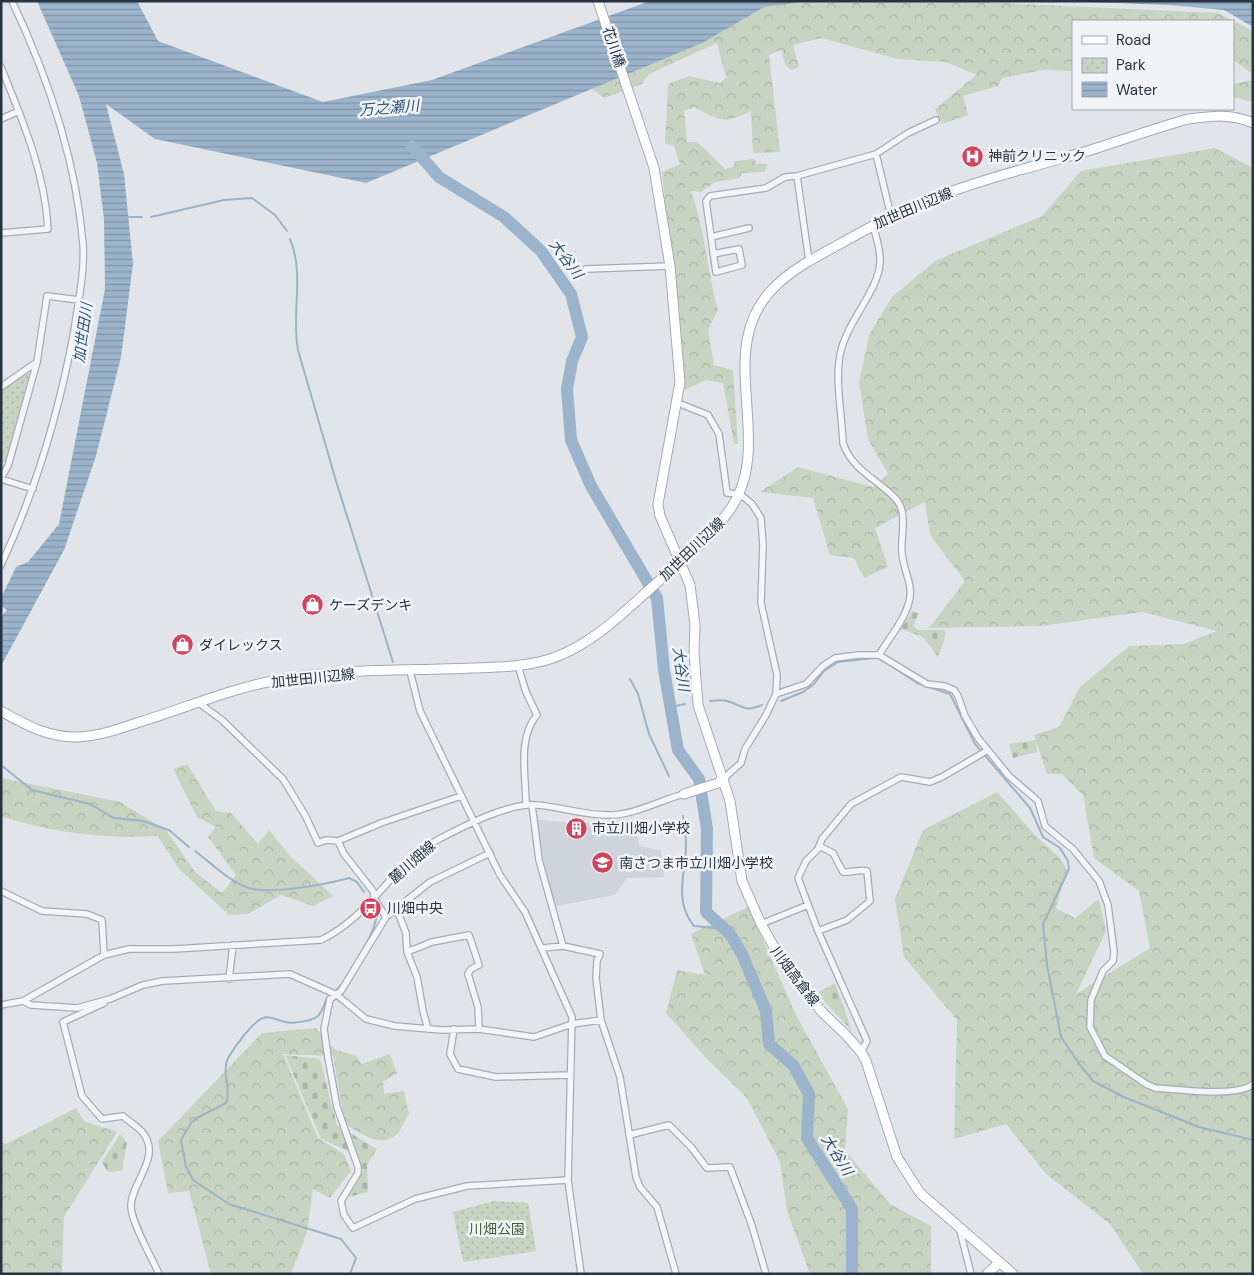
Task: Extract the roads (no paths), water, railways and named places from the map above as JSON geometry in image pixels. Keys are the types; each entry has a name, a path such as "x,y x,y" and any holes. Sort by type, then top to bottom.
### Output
{"main road":[{"name":"花川橋","path":"598,1 654,168 670,266"},
{"name":"加世田川辺線","path":"2,714 46,732 76,737 105,733 280,679 333,674 518,666 553,658 573,649 592,638 635,603 713,530 740,494 749,455 744,372 749,329 767,296 784,278 809,261 873,225 966,186 1188,119 1216,115 1234,116 1253,123"},
{"name":"川畑高倉線","path":"670,266 680,382 678,403 664,464 658,504 660,516 677,564 690,585 694,608 695,679 698,705 734,820 742,881 761,924 787,970 823,1013 861,1052 866,1061 897,1157 907,1175 920,1192 1013,1274"},
{"name":"麓川畑線","path":"684,794 721,781"},
{"path":"987,1274 1000,1262"}],"street":[{"path":"1,565 33,489 61,394 79,300 83,245 65,144 55,109 12,1"},
{"path":"1,67 30,138 47,212 48,229 1,233"},
{"path":"1,118 19,112"},
{"path":"714,254 739,249 742,265 716,272 706,201 710,196 766,188 785,177 797,176 876,154 908,133 936,120"},
{"path":"876,154 891,216"},
{"path":"797,176 809,261"},
{"path":"873,225 879,249 878,275 851,324 843,345 839,365 844,443 847,454 870,478 896,498 903,517 902,554 911,593 905,616 879,655"},
{"path":"711,237 749,228"},
{"path":"586,269 670,266"},
{"path":"33,489 1,478 8,466 37,362 47,296 79,300"},
{"path":"1,387 37,362"},
{"path":"678,403 708,415 719,434 727,493 740,494 752,504 762,518 764,546 761,603 777,675 776,694 766,715 745,749 741,763 721,781"},
{"path":"776,694 806,684 822,666 835,658 879,655 926,684 944,686 954,690 971,728 985,752 1020,788 1038,801 1045,826 1073,849 1100,881 1108,905 1114,952 1113,961 1104,970 1091,1000 1089,1019 1094,1038 1105,1056 1155,1088 1232,1091 1248,1089 1253,1084"},
{"path":"518,666 526,692 537,715 530,724 524,747 529,805 539,860 563,946"},
{"path":"410,671 420,711 505,884 525,912 543,948 572,1017 568,1180 581,1274"},
{"path":"200,703 222,720 283,779 305,815 318,843 326,840 338,841 381,823 461,796"},
{"path":"861,1052 867,1041 818,931 798,878 806,861 850,804 901,777 930,782 985,752"},
{"name":"麓川畑線","path":"1,1005 23,1001 104,955 129,949 321,940 340,931 375,900 395,874 425,847 475,822 529,805 613,815 684,794"},
{"path":"338,841 344,854 373,891 375,900 386,917"},
{"path":"818,931 847,920 870,901 867,871 843,872 833,853 819,846"},
{"path":"490,853 430,882 386,917 341,991 330,999 324,1029 337,1106 358,1167 358,1173 341,1201 344,1215 353,1228 415,1199 467,1186 568,1180"},
{"path":"1,891 42,911 87,914 102,920 104,955"},
{"path":"761,924 808,905"},
{"path":"397,910 406,933 407,952 417,977 428,1029"},
{"path":"407,952 432,942 469,935 479,965 471,969 468,974 478,1008 479,1029"},
{"path":"229,979 233,945"},
{"path":"543,948 563,946 600,954 597,961 596,978 601,1020 617,1064 637,1182 657,1207 676,1274"},
{"path":"159,1274 132,1216 131,1206 133,1195 145,1169 148,1154 147,1142 143,1133 122,1116 102,1119 82,1096 62,1022 143,985 163,981 229,979 290,974 337,995 366,1019 394,1026 428,1029 479,1029 534,1037 572,1024 601,1020"},
{"path":"23,1001 31,1005 77,1008 110,999"},
{"path":"454,1029 450,1054 458,1069 496,1077 570,1075"},
{"path":"629,1135 669,1125 692,1147 707,1168 730,1167 752,1226 766,1274"},
{"path":"959,1227 971,1274"}],"water":[{"name":"万之瀬川","path":"37,1 137,1 158,41 323,102 432,80 650,1 809,1 764,7 702,43 366,183 155,139 106,104 124,174 133,264 121,357 96,456 64,550 1,666 1,617 7,610 1,606 1,598 16,567 28,562 59,524 105,289 104,219 97,163 79,96"},
{"path":"1061,1 1253,1 1253,27 1224,10 1169,5"}],"waterway":[{"name":"大谷川","path":"412,146 439,177 504,217 541,251 571,294 582,337 572,361 567,389 571,440 591,486 657,598 664,670 678,750 699,779 707,829 706,912 730,934 742,954 766,1011 769,1044 793,1065 809,1094 807,1138 852,1209 852,1274"},
{"path":"151,217 224,200 252,198 275,215 287,231"},
{"path":"127,217 142,217"},
{"path":"290,239 297,266 296,336 298,350 336,481 393,662"},
{"path":"781,701 803,692 814,684 824,671 838,662 874,658"},
{"path":"887,663 917,683 950,694 975,744 1030,808 1043,837 1060,848 1068,861 1069,869 1043,924 1047,965 1061,1037 1080,1065 1093,1081 1124,1097 1199,1127 1253,1140"},
{"path":"630,679 638,694 649,734 669,776"},
{"path":"710,701 725,700 743,708 762,705"},
{"path":"671,707 685,704"},
{"path":"1,765 32,790 90,804 114,818 143,821 169,830 189,847"},
{"path":"683,816 686,844 682,886 684,907 694,926 725,929"},
{"path":"195,851 220,871 246,887 282,890 349,878 357,882 364,892"},
{"path":"346,978 371,935 376,910"},
{"path":"335,992 342,984"},
{"path":"329,996 320,1014 311,1019 288,1023 266,1017 259,1020 239,1042 228,1058 226,1064 228,1098 226,1103 197,1118 191,1123 181,1140 186,1167 193,1180 229,1204 341,1239 356,1258 350,1274"}],"place":[{"name":"神前クリニック","path":"972,156"},
{"name":"ケーズデンキ","path":"313,605"},
{"name":"ダイレックス","path":"183,645"},
{"name":"市立川畑小学校","path":"576,828"},
{"name":"南さつま市立川畑小学校","path":"603,863"},
{"name":"川畑中央","path":"371,908"}],"water label":[{"name":"加世田川","path":"83,333"}],"park label":[{"name":"川畑公園","path":"497,1229"}]}
